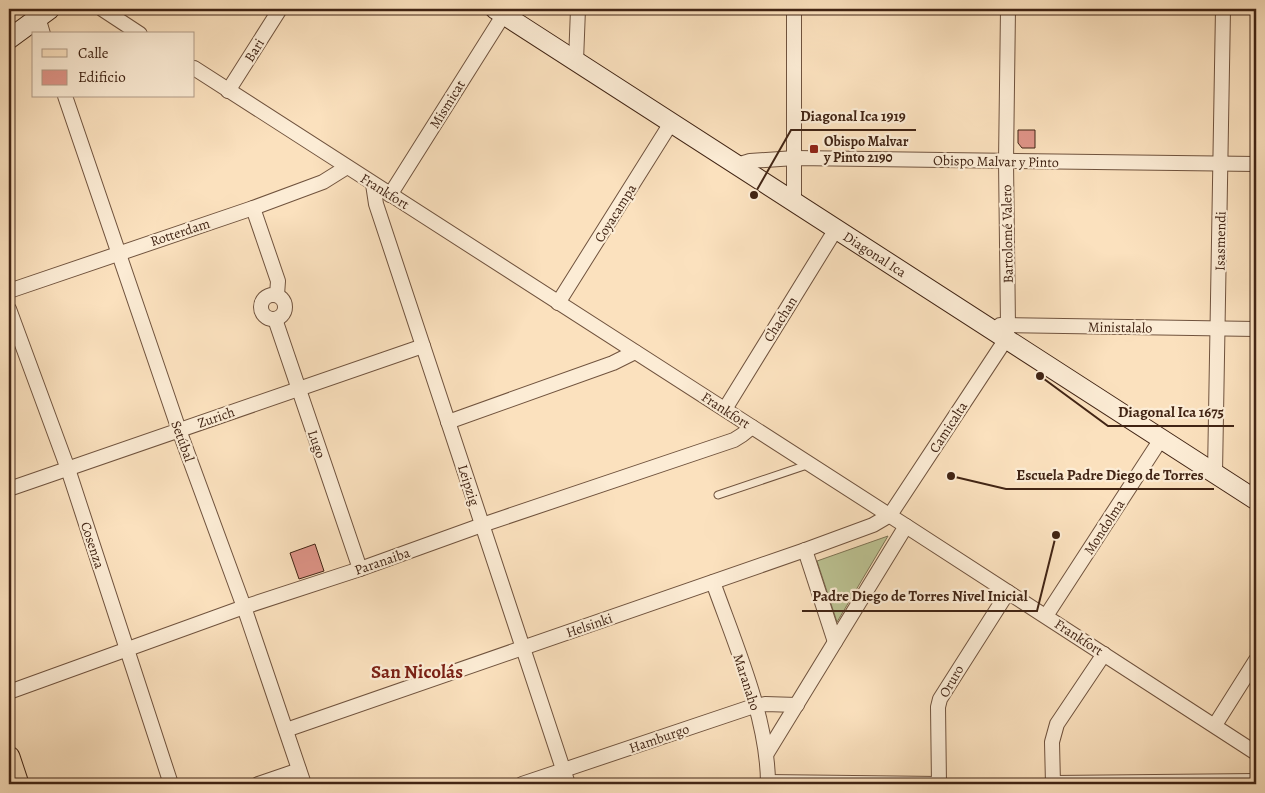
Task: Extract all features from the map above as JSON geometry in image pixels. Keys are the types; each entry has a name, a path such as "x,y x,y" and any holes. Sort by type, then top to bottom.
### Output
{"main road":[{"name":"Diagonal Ica","path":"499,12 984,324 1007,332 1161,439 1253,496"},
{"path":"9,39 44,20"},
{"path":"9,757 18,784"}],"street":[{"path":"102,9 137,32"},
{"name":"Bari","path":"228,91 280,9"},
{"path":"576,61 578,9"},
{"path":"794,9 796,158 794,202"},
{"name":"Bartolomé Valero","path":"1007,332 1006,161 1008,9"},
{"name":"Isasmendi","path":"1215,473 1219,329 1223,9"},
{"name":"Mismicat","path":"390,195 499,12"},
{"name":"Frankfort","path":"195,69 811,464 1256,753"},
{"name":"Setúbal","path":"66,98 179,430 244,607 304,784"},
{"name":"Coyacampa","path":"558,302 671,123"},
{"name":"Obispo Malvar y Pinto","path":"737,165 750,160 796,158 1256,164"},
{"name":"Rotterdam","path":"9,291 253,208 323,182 347,167"},
{"name":"Leipzig","path":"373,184 376,204 568,784"},
{"name":"Lugo","path":"253,208 278,281 277,295 266,297 261,304 261,308 264,315 275,320 360,569"},
{"name":"Chachan","path":"725,409 836,229"},
{"name":"Cosenza","path":"9,309 68,469 172,784"},
{"name":"Ministalalo","path":"1007,332 1256,329"},
{"name":"Camicalta","path":"890,516 1007,332"},
{"name":"Zurich","path":"9,489 423,346"},
{"path":"448,422 613,363 635,352"},
{"name":"Paranaiba","path":"9,692 244,607 734,440 752,426"},
{"name":"Mondolma","path":"1046,616 1161,439"},
{"name":"Helsinki","path":"286,730 805,550 873,525 890,516"},
{"path":"767,753 906,526"},
{"path":"805,550 835,642"},
{"name":"Maranaho","path":"713,582 756,706 767,753 768,783"},
{"name":"Oruro","path":"939,784 938,707 940,699 1008,592"},
{"path":"1104,654 1053,734 1053,784 1256,781"},
{"path":"1214,725 1256,660"},
{"name":"Hamburgo","path":"522,784 756,706 765,704 797,705"},
{"path":"258,784 299,770"},
{"path":"768,783 939,784"}],"lane":[{"path":"718,495 811,464"}],"green space":[{"path":"888,536 837,622 817,561"}],"building":[{"path":"1018,130 1035,130 1035,148 1022,148 1018,143"},
{"path":"315,544 324,571 299,579 290,553"}],"place":[{"name":"Obispo Malvar y Pinto 2190","path":"814,149"},
{"name":"Diagonal Ica 1919","path":"754,195"},
{"name":"Diagonal Ica 1675","path":"1040,376"},
{"name":"Escuela Padre Diego de Torres","path":"951,476"},
{"name":"Padre Diego de Torres Nivel Inicial","path":"1056,535"}],"district":[{"name":"San Nicolás","path":"417,671"}]}
